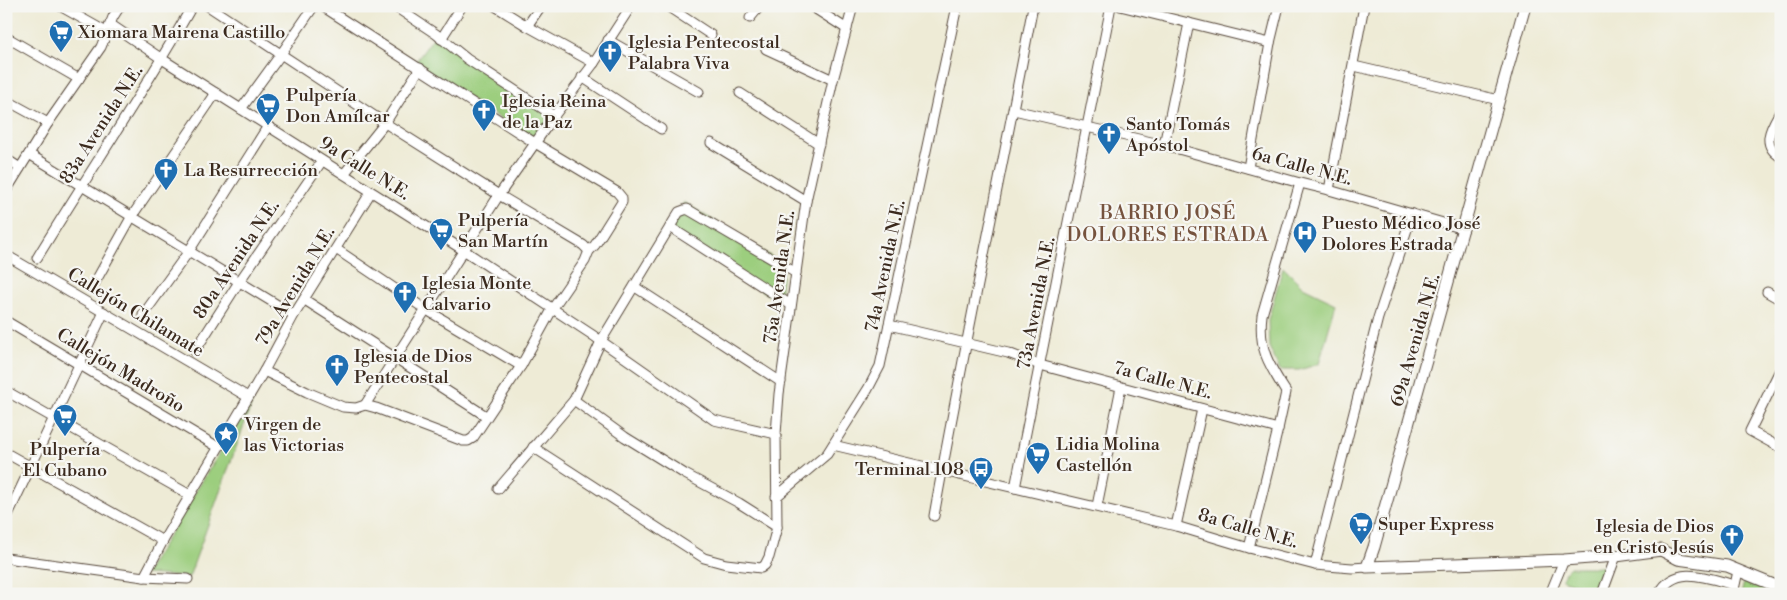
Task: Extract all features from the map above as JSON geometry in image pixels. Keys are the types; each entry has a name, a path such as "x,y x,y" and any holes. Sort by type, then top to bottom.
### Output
{"street":[{"name":"9a Calle N.E.","path":"60,6 109,28 162,59 322,160 553,308 714,420 776,434"},
{"path":"6,191 48,123 101,47 120,6"},
{"name":"83a Avenida N.E.","path":"37,258 81,185 162,59 192,6"},
{"path":"208,6 385,123 583,245 589,251"},
{"path":"241,109 314,6"},
{"path":"264,371 343,407 356,408 365,405 463,441 468,441 473,438 521,366 553,308 622,202 622,198 617,192 535,143 322,6"},
{"path":"394,6 436,34 467,59 554,116"},
{"path":"441,39 462,6"},
{"path":"495,6 594,63"},
{"path":"527,26 541,6"},
{"path":"365,405 499,195 582,77 594,63 631,6"},
{"path":"667,6 711,35"},
{"path":"750,18 760,6"},
{"path":"811,6 847,29"},
{"name":"75a Avenida N.E.","path":"533,447 704,558 726,564 761,568 765,565 769,557 776,527 776,434 781,382 806,201 833,80 853,6"},
{"name":"74a Avenida N.E.","path":"776,497 827,454 868,389 880,366 957,6"},
{"path":"934,516 966,342 1014,110 1033,6"},
{"name":"73a Avenida N.E.","path":"1015,488 1111,6"},
{"path":"1120,6 1270,43"},
{"path":"1248,168 1278,6"},
{"path":"1329,190 1364,6"},
{"name":"69a Avenida N.E.","path":"1367,567 1464,229 1525,6"},
{"path":"1164,145 1189,23"},
{"path":"6,37 79,79"},
{"path":"608,40 699,92"},
{"path":"766,49 833,80"},
{"path":"1354,66 1499,100"},
{"path":"344,174 385,123 420,68"},
{"path":"582,77 662,129"},
{"path":"93,286 132,216 216,93"},
{"path":"740,93 819,144"},
{"path":"6,100 48,123"},
{"name":"6a Calle N.E.","path":"1014,110 1164,145 1464,229"},
{"path":"1781,110 1768,140 1771,149 1781,157"},
{"path":"143,315 189,251 268,126"},
{"path":"711,143 806,201"},
{"path":"29,154 294,315"},
{"path":"6,159 20,168"},
{"name":"80a Avenida N.E.","path":"195,351 239,282 322,160"},
{"path":"1249,548 1286,392 1272,370 1260,334 1262,316 1300,183"},
{"name":"79a Avenida N.E.","path":"144,577 163,541 264,371 294,315 371,192"},
{"path":"498,489 574,400 601,341 679,212 687,209 796,273"},
{"path":"1315,565 1378,318 1412,214"},
{"path":"670,228 791,305"},
{"path":"336,249 425,309 521,366"},
{"name":"Callejón Chilamate","path":"6,255 248,397"},
{"path":"635,287 781,382"},
{"path":"1767,292 1781,300"},
{"path":"305,300 486,416"},
{"path":"6,520 104,312"},
{"name":"Callejón Madroño","path":"6,321 218,447"},
{"path":"889,325 966,342 1040,364"},
{"name":"7a Calle N.E.","path":"1040,364 1278,429"},
{"path":"1781,368 1750,431 1781,448"},
{"path":"1096,506 1121,387"},
{"path":"6,390 190,495"},
{"path":"574,400 625,437 685,474 739,502 776,527"},
{"path":"1176,526 1202,409"},
{"name":"8a Calle N.E.","path":"833,445 1096,506 1315,565 1351,568 1564,560 1661,550 1678,558 1727,566 1738,571"},
{"path":"6,453 163,541"},
{"path":"1602,594 1616,556"},
{"path":"6,558 144,577 188,579"},
{"path":"1550,594 1564,560"},
{"path":"1659,594 1664,584 1674,578 1688,575 1734,590 1738,571 1781,588"}],"green space":[{"path":"436,34 554,116 537,141 414,64"},
{"path":"684,202 783,264 780,303 669,229"},
{"path":"1283,267 1303,287 1336,303 1319,364 1299,370 1280,370 1269,347 1268,320"},
{"path":"255,395 189,577 145,574"},
{"path":"1570,567 1606,567 1607,571 1598,593 1562,579"},
{"path":"1744,582 1775,594 1741,594"}],"place":[{"name":"Xiomara Mairena Castillo","path":"61,53"},
{"name":"Iglesia Pentecostal Palabra Viva","path":"610,73"},
{"name":"Pulpería Don Amílcar","path":"268,126"},
{"name":"Iglesia Reina de la Paz","path":"484,132"},
{"name":"Santo Tomás Apóstol","path":"1109,155"},
{"name":"La Resurrección","path":"166,191"},
{"name":"Pulpería San Martín","path":"441,251"},
{"name":"Puesto Médico José Dolores Estrada","path":"1305,254"},
{"name":"Iglesia Monte Calvario","path":"405,314"},
{"name":"Iglesia de Dios Pentecostal","path":"337,387"},
{"name":"Pulpería El Cubano","path":"65,437"},
{"name":"Virgen de las Victorias","path":"226,455"},
{"name":"Lidia Molina Castellón","path":"1038,475"},
{"name":"Terminal 108","path":"981,490"},
{"name":"Super Express","path":"1361,545"},
{"name":"Iglesia de Dios en Cristo Jesús","path":"1732,557"}],"district":[{"name":"BARRIO JOSÉ DOLORES ESTRADA","path":"1168,223"}]}
